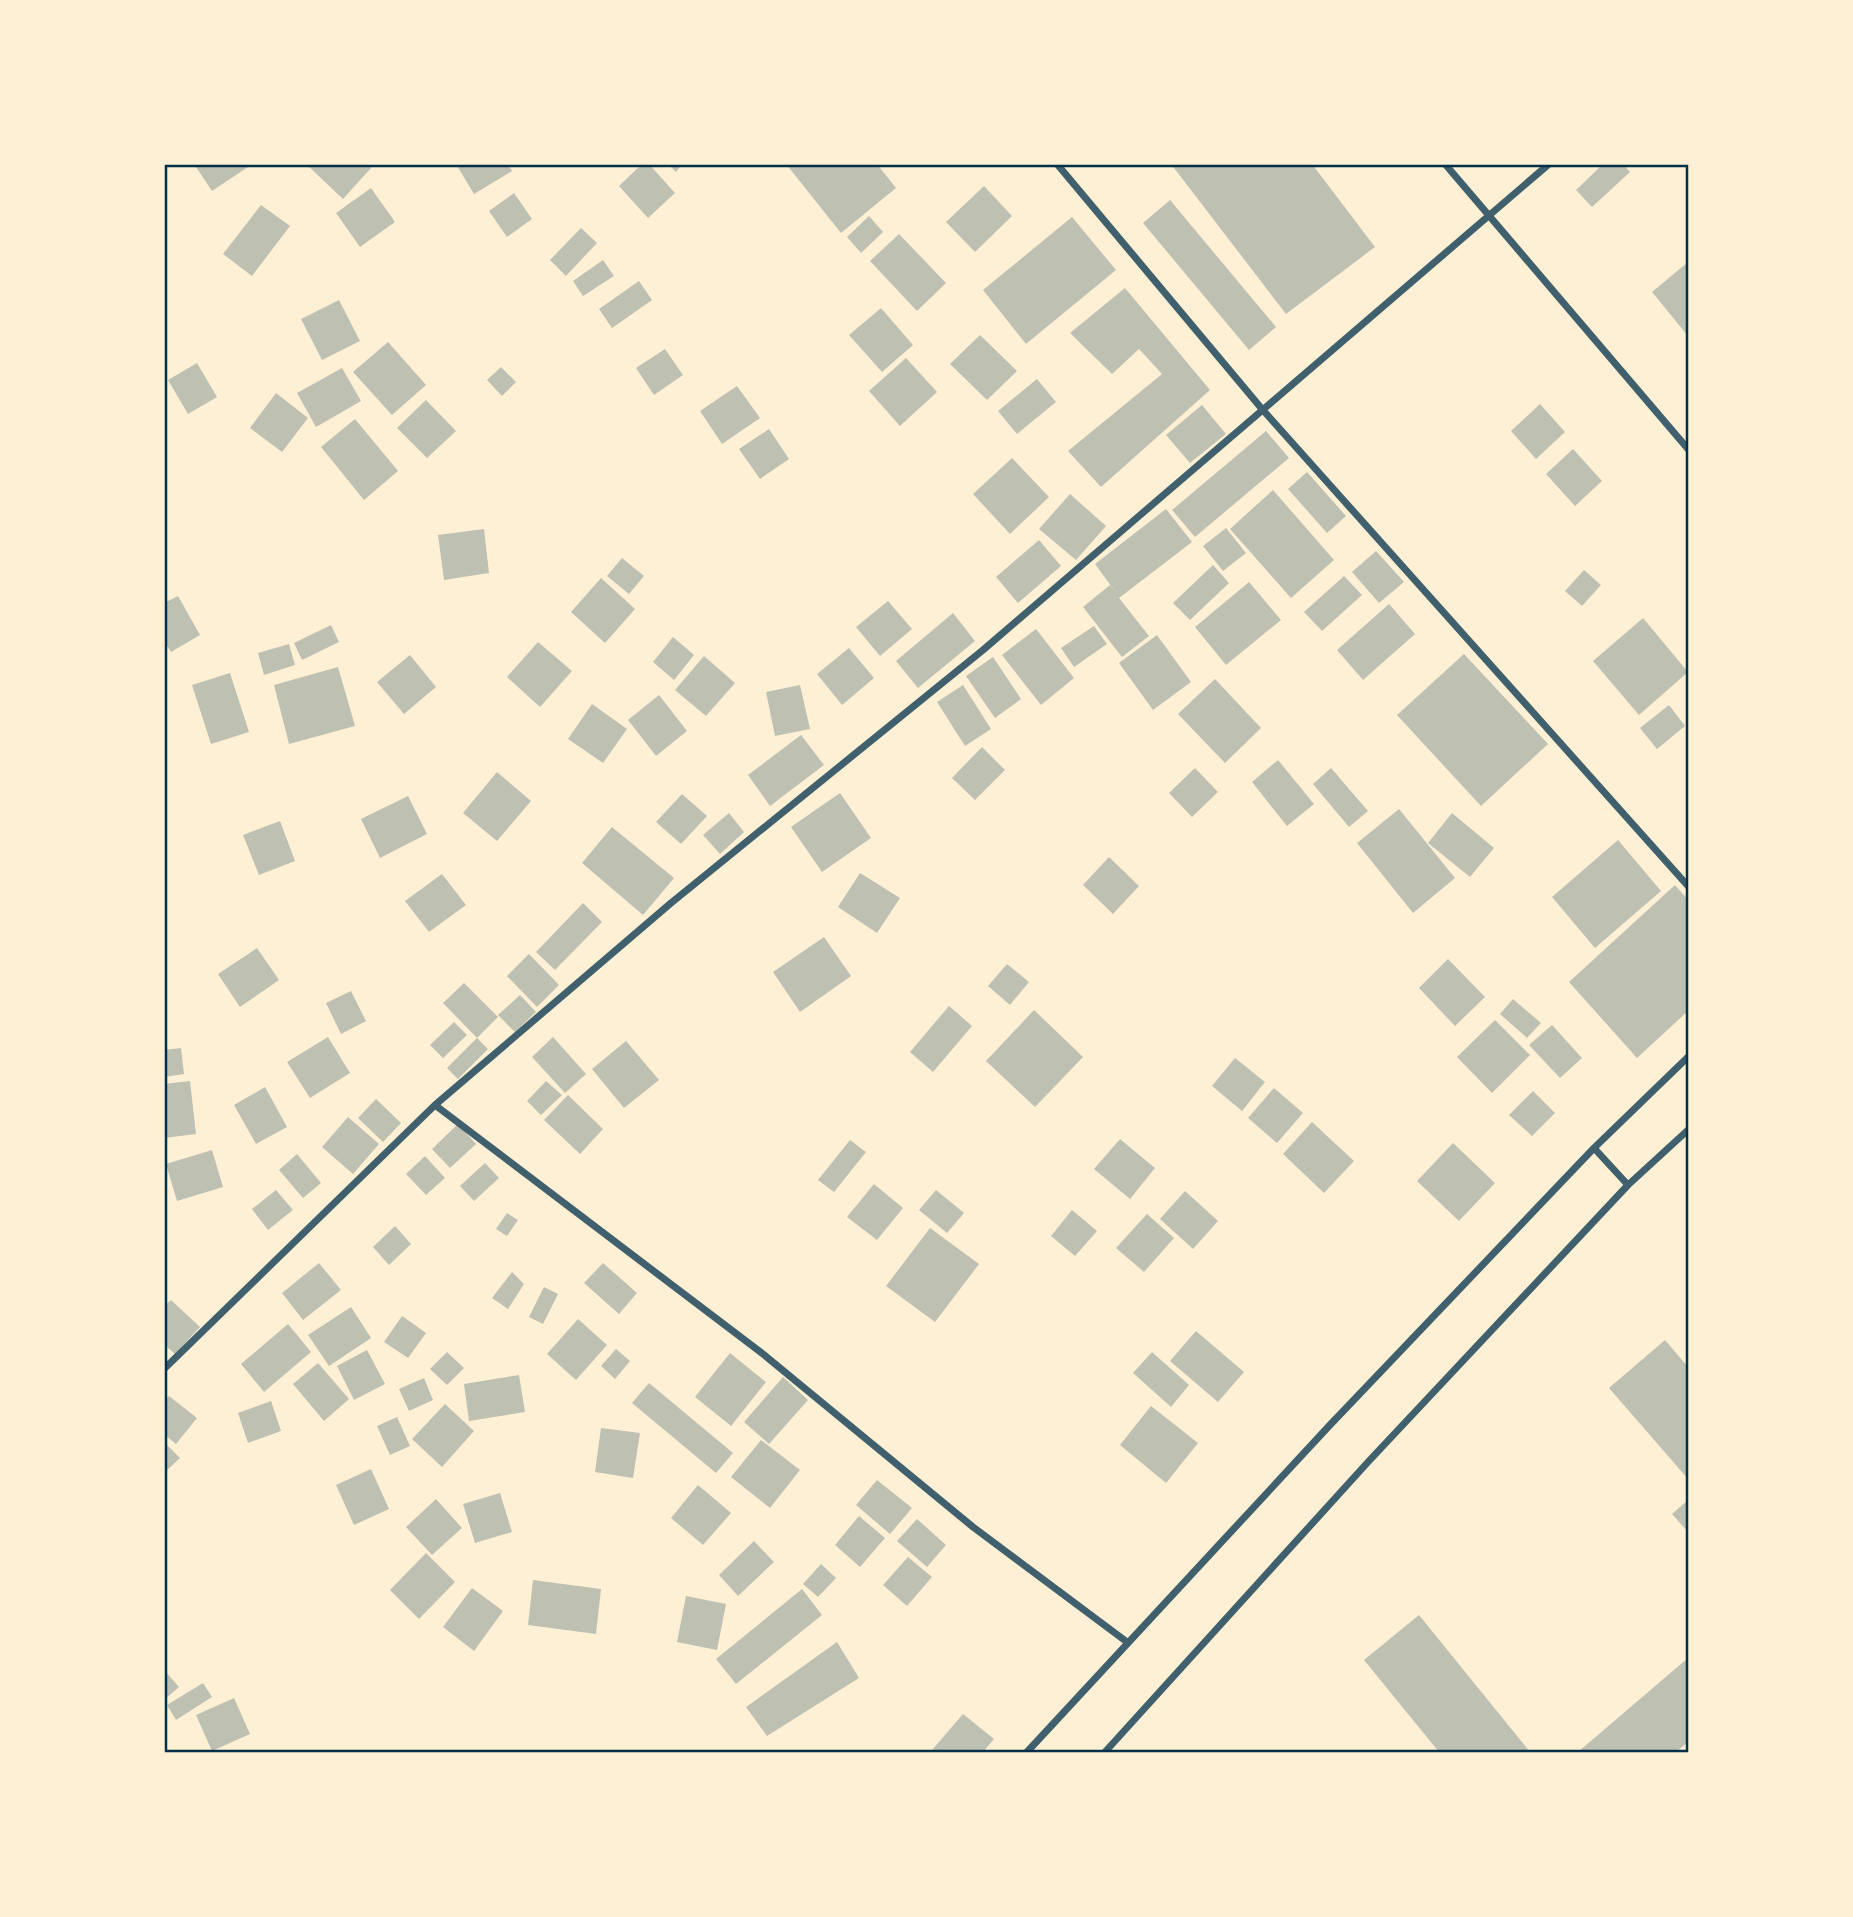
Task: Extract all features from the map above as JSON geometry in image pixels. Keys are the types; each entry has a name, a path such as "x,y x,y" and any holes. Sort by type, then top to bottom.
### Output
{"street":[{"path":"1057,164 1262,408 1689,886"},
{"path":"1445,164 1689,449"},
{"path":"164,1369 435,1105 671,903 983,650 1549,164"},
{"path":"1027,1752 1127,1642 1594,1148 1689,1057"},
{"path":"435,1105 764,1354 973,1527 1127,1642"},
{"path":"1105,1752 1368,1462 1628,1185 1689,1130"},
{"path":"1594,1148 1628,1185"}],"building":[{"path":"194,164 246,164 248,167 212,191"},
{"path":"306,164 367,164 371,168 343,199"},
{"path":"456,164 508,164 512,171 474,194"},
{"path":"642,164 649,164 675,193 648,218 619,186"},
{"path":"668,164 682,164 676,172"},
{"path":"786,164 877,164 896,188 841,233"},
{"path":"1171,164 1312,164 1375,247 1286,314"},
{"path":"1603,164 1623,164 1630,172 1592,207 1576,190"},
{"path":"984,186 1012,216 975,252 946,222"},
{"path":"371,188 395,222 360,247 336,213"},
{"path":"514,193 532,219 507,237 489,211"},
{"path":"1170,200 1276,327 1249,350 1143,223"},
{"path":"261,205 290,226 252,276 223,254"},
{"path":"869,216 883,232 861,253 847,237"},
{"path":"1072,217 1116,270 1026,344 983,290"},
{"path":"581,228 597,243 566,276 550,260"},
{"path":"899,234 946,283 917,311 870,261"},
{"path":"603,260 614,276 583,296 573,281"},
{"path":"1688,262 1688,336 1652,292"},
{"path":"639,281 652,300 612,328 599,309"},
{"path":"1125,288 1210,390 1101,487 1068,451 1162,374 1139,349 1112,374 1070,333"},
{"path":"339,300 360,341 322,360 301,319"},
{"path":"881,308 913,345 882,372 849,335"},
{"path":"980,335 1017,371 987,400 950,364"},
{"path":"388,342 426,385 392,415 353,372"},
{"path":"665,349 683,375 654,395 636,368"},
{"path":"906,358 937,392 900,426 869,391"},
{"path":"197,363 217,397 188,414 168,380"},
{"path":"501,367 516,382 502,396 487,380"},
{"path":"342,368 361,401 316,427 297,393"},
{"path":"1037,379 1056,402 1017,434 998,411"},
{"path":"737,386 760,418 722,444 700,411"},
{"path":"276,393 308,418 282,452 250,428"},
{"path":"426,400 456,431 427,458 397,428"},
{"path":"1540,404 1565,432 1536,459 1511,431"},
{"path":"1202,405 1226,434 1190,463 1166,435"},
{"path":"355,419 398,471 364,500 321,447"},
{"path":"769,429 789,459 760,479 739,449"},
{"path":"1266,431 1289,458 1195,537 1172,510"},
{"path":"1573,449 1602,481 1575,506 1546,474"},
{"path":"1012,458 1049,497 1010,534 973,494"},
{"path":"1307,472 1346,516 1327,533 1288,489"},
{"path":"1273,490 1334,560 1291,598 1230,529"},
{"path":"1070,494 1106,526 1076,560 1039,529"},
{"path":"1166,509 1192,542 1119,598 1149,636 1122,657 1083,607 1110,585 1117,594 1095,564"},
{"path":"1226,528 1246,553 1223,571 1203,546"},
{"path":"484,529 489,573 444,580 438,535"},
{"path":"1039,540 1061,566 1018,603 996,577"},
{"path":"1376,551 1404,582 1379,603 1352,572"},
{"path":"622,558 644,576 629,594 607,576"},
{"path":"1213,565 1229,583 1190,620 1173,603"},
{"path":"1584,570 1601,585 1582,606 1565,591"},
{"path":"1344,576 1362,595 1322,631 1304,612"},
{"path":"601,578 635,609 605,643 571,612"},
{"path":"1249,582 1281,620 1226,665 1195,627"},
{"path":"178,596 200,635 171,652 164,641 164,603"},
{"path":"888,601 912,629 880,656 856,627"},
{"path":"1389,604 1415,634 1363,680 1337,650"},
{"path":"953,613 975,641 918,688 896,661"},
{"path":"1643,618 1688,672 1639,715 1593,661"},
{"path":"331,625 339,642 302,660 294,643"},
{"path":"1094,626 1107,644 1074,667 1061,648"},
{"path":"1036,629 1074,678 1041,705 1002,655"},
{"path":"1157,635 1191,682 1153,710 1119,663"},
{"path":"673,637 694,655 674,680 653,662"},
{"path":"538,642 572,671 540,707 507,677"},
{"path":"289,644 295,665 264,675 258,653"},
{"path":"849,648 874,678 842,705 817,674"},
{"path":"1464,654 1548,744 1481,806 1397,715"},
{"path":"410,655 436,687 404,714 377,682"},
{"path":"704,656 735,683 706,716 675,690"},
{"path":"993,657 1021,699 995,718 966,676"},
{"path":"338,667 355,726 289,744 274,685"},
{"path":"230,673 249,732 211,744 192,685"},
{"path":"1215,679 1261,728 1225,763 1178,714"},
{"path":"800,685 810,729 775,736 766,692"},
{"path":"963,685 991,729 965,746 937,702"},
{"path":"659,695 687,731 656,756 628,720"},
{"path":"592,704 627,729 603,763 568,739"},
{"path":"1669,705 1685,726 1657,749 1640,728"},
{"path":"801,735 824,765 770,806 748,775"},
{"path":"982,747 1005,770 975,800 952,778"},
{"path":"1278,760 1314,804 1287,826 1252,782"},
{"path":"1195,768 1218,792 1192,817 1169,793"},
{"path":"1331,768 1368,811 1349,827 1313,784"},
{"path":"497,772 531,801 497,841 463,813"},
{"path":"840,793 871,838 822,872 791,827"},
{"path":"682,794 707,816 681,844 656,822"},
{"path":"408,796 427,834 380,858 361,819"},
{"path":"1399,809 1455,878 1413,913 1357,843"},
{"path":"729,813 744,832 720,854 703,835"},
{"path":"1452,813 1494,848 1470,877 1428,843"},
{"path":"280,821 295,861 259,875 243,835"},
{"path":"612,827 674,878 643,915 582,863"},
{"path":"1618,840 1661,891 1595,948 1552,897"},
{"path":"1109,857 1139,886 1113,914 1083,885"},
{"path":"860,873 900,898 877,933 838,907"},
{"path":"442,874 466,905 429,932 405,901"},
{"path":"1675,885 1688,900 1688,1011 1637,1058 1569,982"},
{"path":"583,903 602,922 555,970 536,952"},
{"path":"824,937 851,976 800,1012 773,972"},
{"path":"257,948 279,980 240,1007 218,974"},
{"path":"529,954 559,985 537,1007 507,976"},
{"path":"1448,959 1485,997 1455,1026 1419,988"},
{"path":"1007,964 1029,982 1010,1005 988,986"},
{"path":"464,983 498,1017 477,1038 443,1003"},
{"path":"351,991 366,1021 341,1034 326,1003"},
{"path":"520,995 536,1012 515,1032 498,1015"},
{"path":"1513,999 1541,1023 1527,1038 1500,1014"},
{"path":"949,1006 972,1026 933,1072 910,1052"},
{"path":"1034,1010 1083,1057 1035,1107 986,1061"},
{"path":"1495,1020 1530,1055 1492,1093 1457,1057"},
{"path":"454,1022 467,1035 443,1058 430,1045"},
{"path":"1552,1025 1582,1058 1560,1078 1529,1045"},
{"path":"328,1037 350,1073 310,1098 287,1062"},
{"path":"553,1037 586,1074 565,1093 532,1057"},
{"path":"477,1038 488,1049 458,1079 447,1068"},
{"path":"626,1041 659,1080 624,1108 592,1069"},
{"path":"181,1048 184,1074 164,1077 164,1050"},
{"path":"1235,1058 1265,1082 1242,1111 1212,1086"},
{"path":"190,1081 196,1134 164,1138 164,1084"},
{"path":"546,1081 562,1095 541,1115 527,1101"},
{"path":"265,1087 287,1127 256,1144 234,1105"},
{"path":"1274,1088 1303,1113 1277,1143 1248,1118"},
{"path":"1533,1091 1555,1113 1532,1136 1509,1115"},
{"path":"568,1095 603,1129 580,1154 544,1120"},
{"path":"376,1099 401,1123 383,1142 358,1118"},
{"path":"348,1117 379,1144 353,1174 322,1147"},
{"path":"1312,1122 1354,1161 1324,1193 1283,1154"},
{"path":"458,1124 476,1144 450,1168 432,1149"},
{"path":"1120,1139 1155,1168 1130,1199 1094,1169"},
{"path":"850,1140 866,1152 834,1192 818,1180"},
{"path":"1453,1143 1495,1183 1459,1221 1417,1181"},
{"path":"212,1150 223,1187 177,1201 166,1164"},
{"path":"297,1154 321,1183 303,1198 279,1170"},
{"path":"425,1156 445,1178 426,1195 406,1174"},
{"path":"485,1163 499,1178 474,1201 460,1186"},
{"path":"874,1184 903,1208 877,1240 847,1217"},
{"path":"276,1190 293,1210 268,1230 252,1209"},
{"path":"936,1190 964,1213 947,1233 919,1210"},
{"path":"1185,1191 1218,1221 1193,1249 1160,1219"},
{"path":"1072,1210 1097,1231 1075,1256 1051,1236"},
{"path":"507,1213 518,1220 507,1236 496,1229"},
{"path":"1147,1214 1174,1238 1144,1272 1116,1248"},
{"path":"395,1226 411,1244 389,1265 373,1247"},
{"path":"930,1228 979,1264 935,1322 886,1286"},
{"path":"319,1263 341,1290 303,1320 282,1293"},
{"path":"603,1263 637,1293 619,1314 584,1283"},
{"path":"512,1272 524,1284 508,1309 492,1298"},
{"path":"544,1287 558,1294 543,1324 529,1317"},
{"path":"171,1300 200,1327 175,1354 164,1344 164,1306"},
{"path":"351,1307 371,1338 329,1366 308,1335"},
{"path":"402,1316 426,1333 408,1358 384,1342"},
{"path":"578,1319 607,1345 576,1380 547,1354"},
{"path":"288,1324 311,1352 264,1392 241,1364"},
{"path":"1196,1331 1244,1372 1218,1402 1170,1361"},
{"path":"1665,1340 1688,1367 1688,1479 1609,1388"},
{"path":"616,1349 630,1361 615,1379 601,1366"},
{"path":"367,1350 385,1384 354,1400 337,1366"},
{"path":"447,1352 464,1368 447,1385 430,1369"},
{"path":"1152,1352 1189,1385 1171,1407 1133,1373"},
{"path":"730,1353 766,1382 731,1426 695,1397"},
{"path":"318,1363 349,1399 324,1421 293,1384"},
{"path":"519,1375 525,1412 469,1421 464,1384"},
{"path":"783,1377 808,1400 769,1444 744,1422"},
{"path":"424,1378 433,1400 409,1411 399,1389"},
{"path":"649,1383 733,1453 716,1473 632,1403"},
{"path":"169,1396 197,1418 176,1444 164,1434 164,1402"},
{"path":"271,1401 281,1431 248,1443 238,1413"},
{"path":"445,1404 474,1431 442,1467 412,1439"},
{"path":"1151,1406 1198,1443 1166,1483 1120,1445"},
{"path":"397,1417 410,1446 390,1455 377,1426"},
{"path":"601,1428 640,1433 633,1478 595,1472"},
{"path":"761,1440 800,1470 770,1508 731,1477"},
{"path":"164,1442 180,1458 164,1473"},
{"path":"371,1469 389,1509 354,1525 336,1485"},
{"path":"877,1480 912,1508 890,1534 856,1505"},
{"path":"698,1485 731,1513 703,1545 671,1518"},
{"path":"500,1493 512,1532 475,1543 463,1504"},
{"path":"436,1499 462,1528 432,1555 406,1527"},
{"path":"1688,1500 1688,1532 1672,1514"},
{"path":"859,1516 885,1538 860,1567 835,1545"},
{"path":"917,1519 946,1545 927,1567 897,1541"},
{"path":"754,1541 774,1562 738,1596 719,1575"},
{"path":"426,1553 455,1582 419,1619 390,1590"},
{"path":"908,1557 932,1577 907,1606 883,1585"},
{"path":"821,1564 836,1578 818,1597 803,1584"},
{"path":"533,1580 601,1589 596,1634 528,1625"},
{"path":"472,1588 503,1611 474,1651 443,1627"},
{"path":"802,1589 822,1615 736,1684 716,1659"},
{"path":"686,1596 726,1604 717,1650 677,1642"},
{"path":"1419,1615 1530,1752 1439,1752 1364,1660"},
{"path":"837,1642 859,1678 767,1736 746,1707"},
{"path":"1688,1658 1688,1742 1676,1752 1578,1752"},
{"path":"164,1670 179,1687 164,1700"},
{"path":"203,1683 212,1697 176,1720 167,1705"},
{"path":"234,1698 250,1734 212,1751 196,1715"},
{"path":"963,1714 994,1739 983,1752 934,1752 932,1750"}]}
